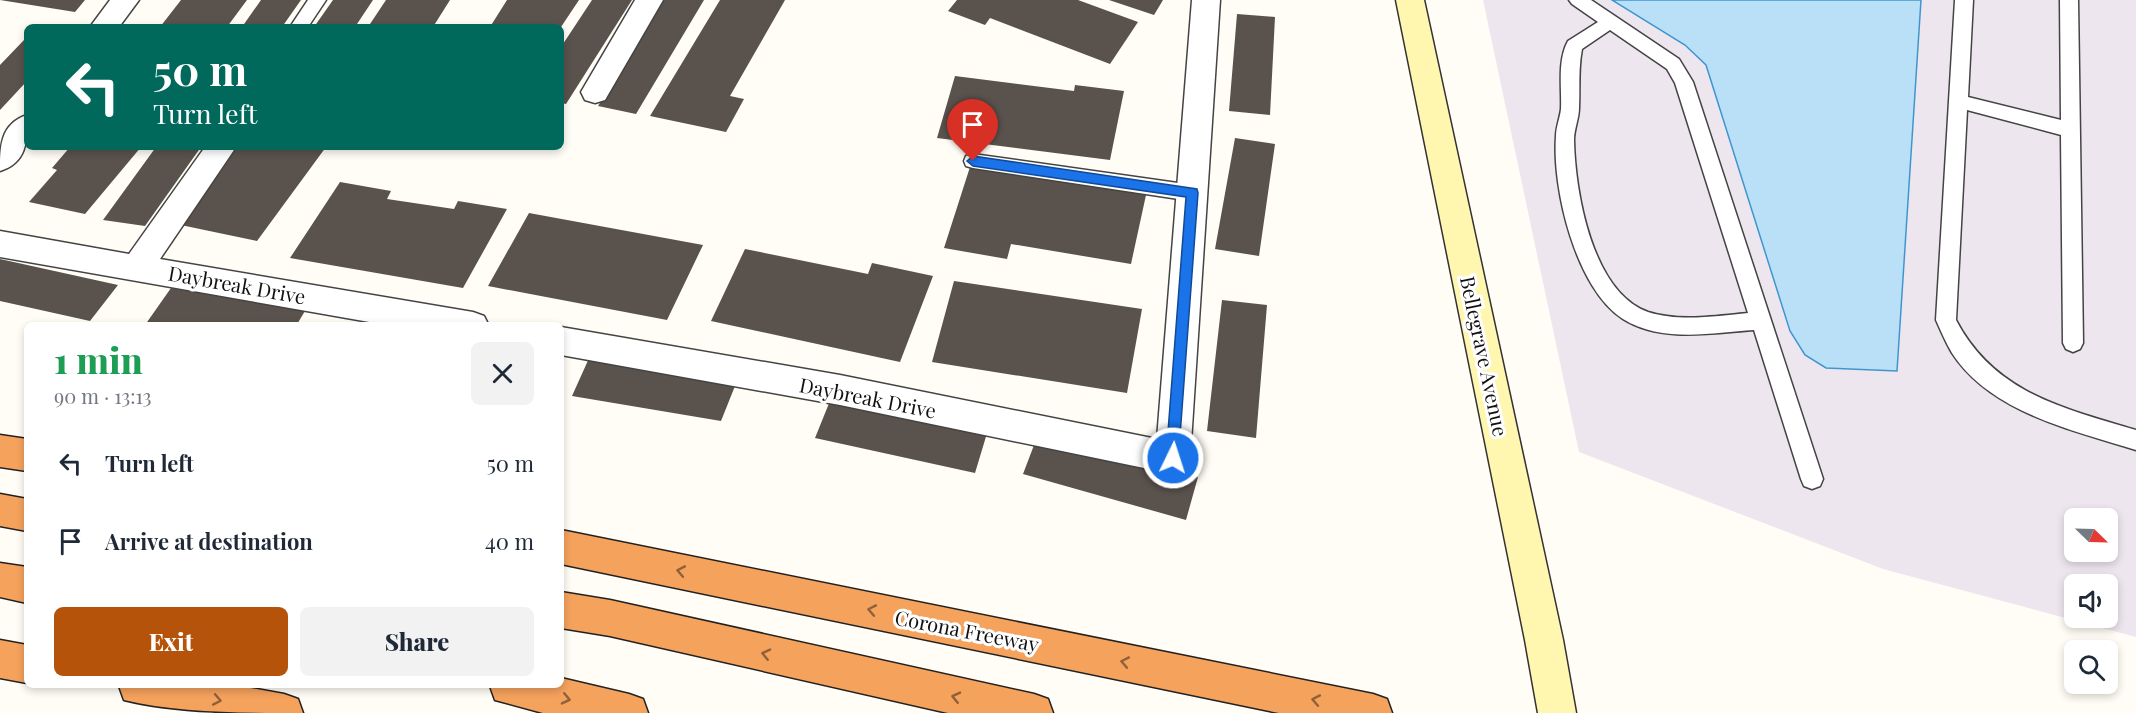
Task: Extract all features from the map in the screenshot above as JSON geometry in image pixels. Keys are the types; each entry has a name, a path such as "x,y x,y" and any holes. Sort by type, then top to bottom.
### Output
{"highway":[{"path":"0,451 24,455"},
{"path":"0,510 24,514"},
{"name":"Corona Freeway","path":"564,548 1373,713"},
{"path":"0,580 24,584"},
{"path":"564,610 1034,713"},
{"path":"0,659 24,663"},
{"path":"149,688 284,713"},
{"path":"518,688 629,713"}],"main road":[{"name":"Bellegrave Avenue","path":"1410,0 1544,640 1557,713"}],"street":[{"path":"106,24 125,0"},
{"path":"595,92 649,0"},
{"path":"1192,193 1206,0"},
{"path":"0,160 24,130"},
{"path":"138,266 219,150"},
{"name":"Daybreak Drive","path":"564,342 840,390 1173,458 1192,193"},
{"name":"Daybreak Drive","path":"0,244 138,266 451,322"}],"lane":[{"path":"301,24 317,0"},
{"path":"1578,0 1673,64 1684,82 1812,479"},
{"path":"1964,0 1946,320 1953,338 1984,377 2006,392 2054,414 2136,440"},
{"path":"2069,0 2073,343"},
{"path":"1610,22 1574,46 1565,136 1577,220 1594,272 1601,285 1632,314 1655,322 1683,324 1761,321"},
{"path":"1958,101 2071,130"},
{"path":"973,161 1192,193"}],"shaded area":[{"path":"1483,0 2136,0 2136,637 2103,628 2118,628 2118,574 2064,574 2064,618 1883,569 1579,452"}],"water":[{"path":"1612,0 1921,0 1897,371 1826,368 1805,355 1790,331 1706,65 1685,45"}],"building":[{"path":"0,0 85,0 75,12"},
{"path":"181,0 247,0 229,24 162,24"},
{"path":"261,0 301,0 284,24 244,24"},
{"path":"333,0 373,0 357,24 316,24"},
{"path":"386,0 450,0 435,24 370,24"},
{"path":"507,0 579,0 563,24 492,24"},
{"path":"592,0 632,0 566,104 564,104 564,42"},
{"path":"663,0 704,0 636,114 598,106"},
{"path":"720,0 785,0 730,96 744,99 726,132 650,116"},
{"path":"957,0 1078,0 1138,22 1110,64 990,18 985,25 948,11"},
{"path":"1109,0 1163,0 1154,15"},
{"path":"1237,14 1275,17 1270,115 1229,111"},
{"path":"24,40 24,84 0,110 0,65"},
{"path":"955,76 1074,91 1075,85 1124,91 1110,160 937,138"},
{"path":"1235,138 1275,144 1259,256 1215,249"},
{"path":"67,150 138,150 85,214 29,202 57,170 52,168"},
{"path":"154,150 199,150 145,226 103,220"},
{"path":"235,150 324,150 257,241 176,224"},
{"path":"970,167 1146,195 1131,264 1011,244 1007,259 944,248"},
{"path":"340,182 391,191 387,199 454,209 458,201 507,209 463,288 290,258"},
{"path":"529,213 703,245 667,320 488,286"},
{"path":"745,249 868,274 872,263 933,276 900,362 711,321"},
{"path":"0,259 118,285 90,321 0,301"},
{"path":"954,281 1142,309 1127,393 932,362"},
{"path":"171,288 305,311 298,322 147,322"},
{"path":"1222,300 1267,305 1256,438 1207,431"},
{"path":"590,356 737,381 721,421 572,396"},
{"path":"832,396 988,430 975,473 815,438"},
{"path":"1039,432 1198,477 1186,520 1023,474"}],"route":[{"path":"973,161 1192,193 1173,458"}]}
